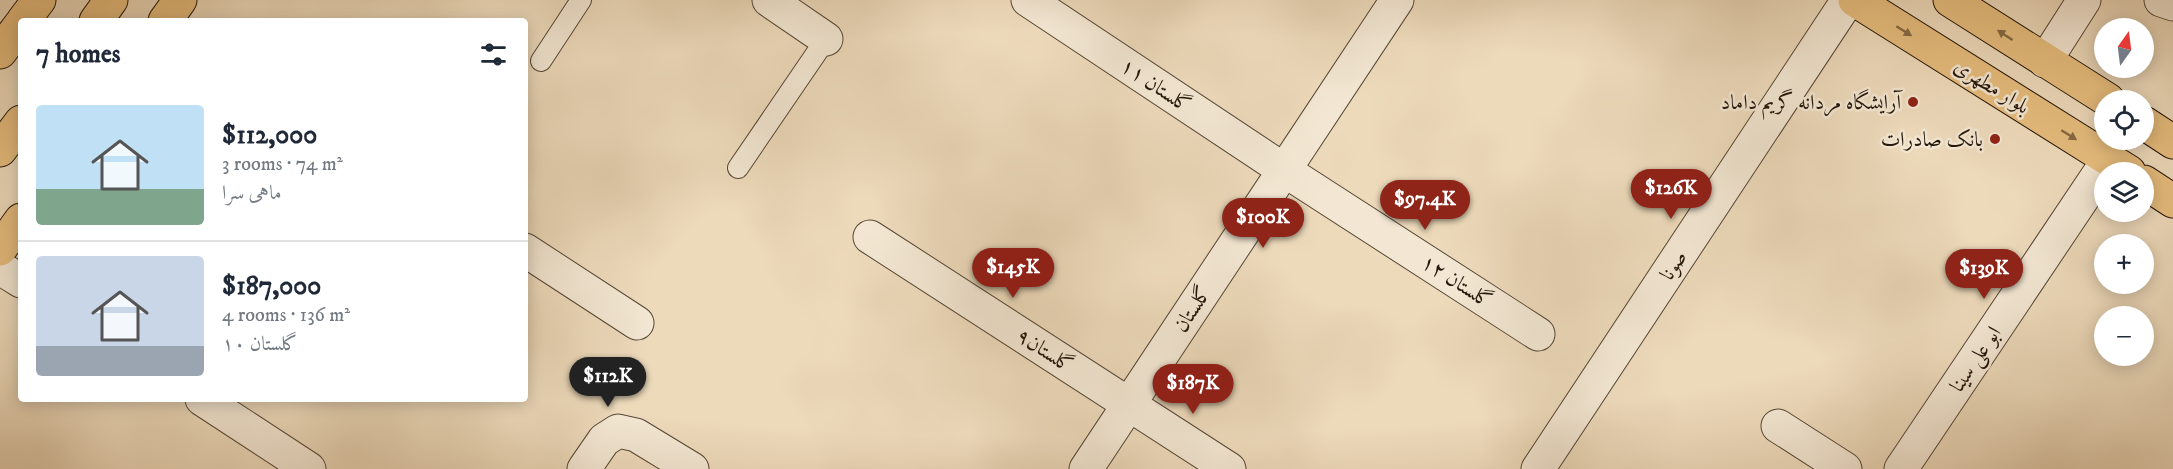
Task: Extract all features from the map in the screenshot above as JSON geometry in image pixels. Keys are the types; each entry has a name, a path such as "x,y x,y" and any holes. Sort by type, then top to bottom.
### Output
{"main road":[{"path":"25,18 39,0"},
{"path":"98,18 111,0"},
{"name":"بلوار مطهری","path":"1855,0 2113,162"},
{"path":"1950,0 2094,91"},
{"path":"0,52 18,27"},
{"path":"0,150 18,126"},
{"path":"2154,130 2173,142"},
{"path":"2154,189 2173,201"},
{"path":"0,249 18,224"}],"street":[{"path":"769,0 826,39"},
{"name":"گلستان ۱۱","path":"1028,0 1284,170"},
{"name":"گلستان","path":"1086,469 1397,0"},
{"name":"صونا","path":"1538,469 1848,0"},
{"path":"2045,61 2084,0"},
{"path":"2161,0 2173,4"},
{"name":"گلستان ۱۲","path":"1284,170 1538,334"},
{"name":"ابو علی سینا","path":"1901,469 2094,201"},
{"name":"گلستان۹","path":"870,237 1229,469"},
{"path":"528,252 637,323"},
{"path":"0,268 18,279"},
{"path":"207,402 309,469"},
{"path":"1778,426 1845,469"},
{"path":"584,469 604,440 618,431 636,435 692,469"}],"lane":[{"path":"541,61 581,0"},
{"path":"738,168 826,39"}],"place":[{"name":"آرایشگاه مردانه گریم داماد","path":"1913,102"},
{"name":"بانک صادرات","path":"1995,139"}]}
